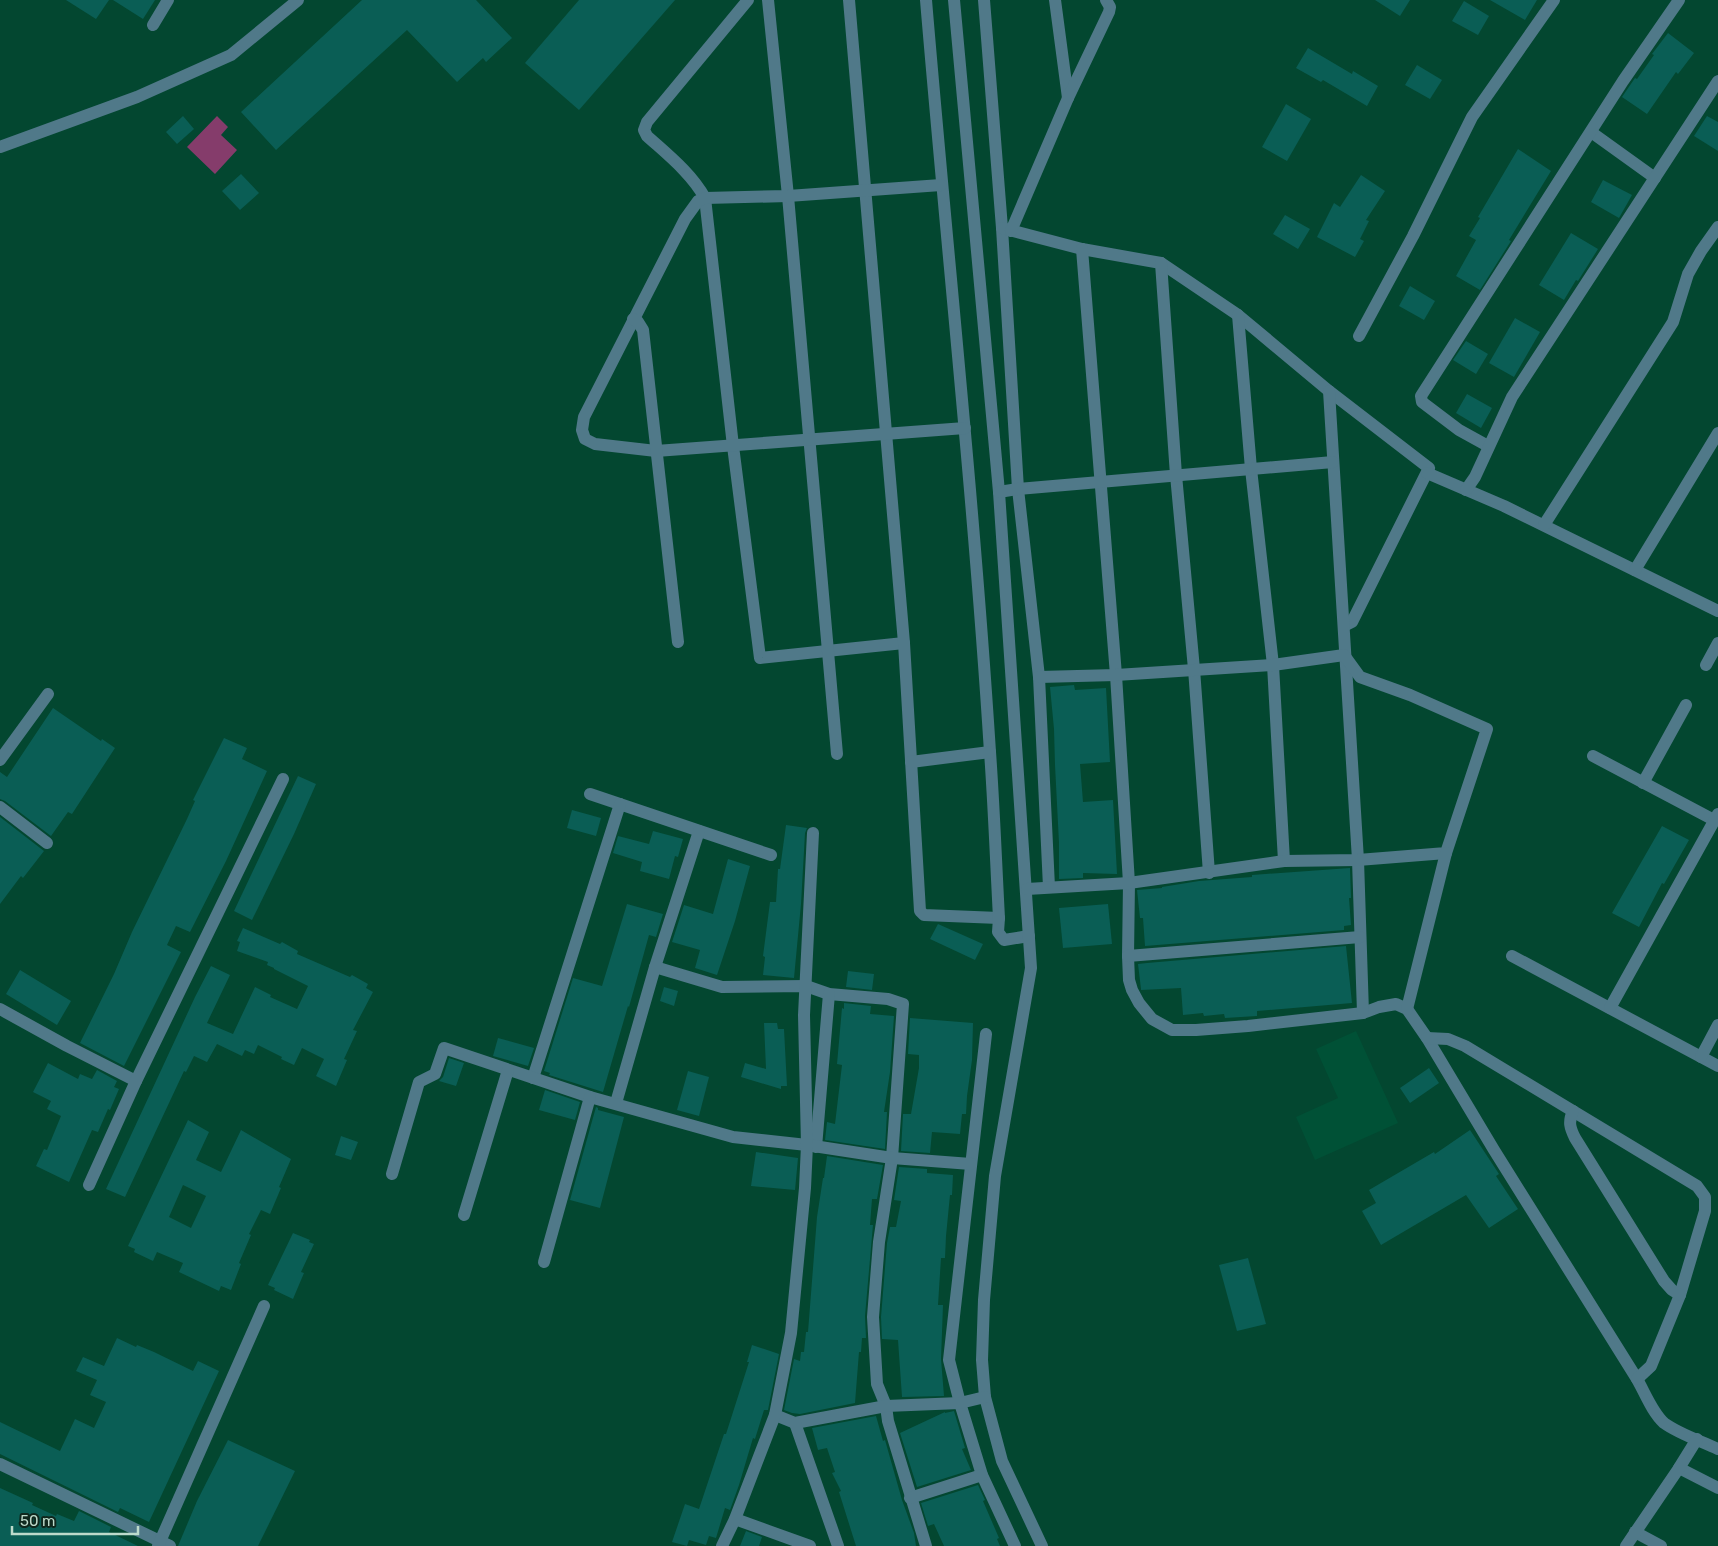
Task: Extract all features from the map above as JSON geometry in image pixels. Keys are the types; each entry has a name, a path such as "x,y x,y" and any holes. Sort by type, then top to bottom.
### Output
{"street":[{"path":"153,25 168,0"},
{"path":"0,147 137,97 232,55 298,0"},
{"path":"748,0 648,122 644,130 647,136 687,173 705,198 733,446 760,658 904,643"},
{"path":"768,0 788,196 837,754"},
{"path":"849,0 904,643 920,911 924,915 998,918"},
{"path":"926,0 941,185 965,428 990,752 998,932 1004,940 1029,936"},
{"path":"954,0 999,492 1031,968 997,1166 984,1300 982,1360 985,1397 1002,1461 1042,1546"},
{"path":"984,0 1006,229 1018,489 1038,677 1049,887"},
{"path":"1055,0 1068,98"},
{"path":"1006,229 1109,12 1110,7 1106,0"},
{"path":"1358,336 1417,227 1472,117 1554,0"},
{"path":"1488,446 1459,430 1422,402 1421,396 1623,81 1680,0"},
{"path":"1466,490 1475,477 1512,397 1718,81"},
{"path":"1591,132 1655,178"},
{"path":"941,185 788,196 705,198 698,201 685,219 584,417 582,430 585,438 595,444 656,451 965,428"},
{"path":"1544,525 1673,322 1688,274 1718,227"},
{"path":"1006,229 1082,249 1162,263 1238,316 1329,391 1429,468 1352,622 1344,626"},
{"path":"1082,249 1116,675 1129,884 1129,980 1132,990 1152,1019 1172,1030 1248,1026 1364,1014 1378,1007 1396,1004 1407,1009 1427,1038 1494,1150 1637,1379 1655,1412 1664,1422 1718,1449"},
{"path":"1162,263 1176,475 1194,669 1209,873"},
{"path":"1238,316 1251,469 1274,665 1284,862"},
{"path":"634,319 642,326 643,330 678,642"},
{"path":"1329,391 1358,860 1364,1014"},
{"path":"1635,570 1718,433"},
{"path":"999,492 1333,462"},
{"path":"1427,473 1544,525 1717,610"},
{"path":"1706,666 1718,643"},
{"path":"1038,677 1116,675 1274,665 1344,655"},
{"path":"1344,655 1360,677 1410,695 1487,729 1446,853 1407,1009"},
{"path":"0,760 48,694"},
{"path":"1644,783 1686,705"},
{"path":"911,762 990,752"},
{"path":"1593,756 1644,783 1716,817 1610,1008"},
{"path":"89,1185 136,1081 283,779"},
{"path":"590,794 771,855"},
{"path":"533,1078 620,804"},
{"path":"0,808 47,843"},
{"path":"616,1103 655,967 699,831"},
{"path":"811,1146 804,1015 813,833"},
{"path":"1027,889 1129,884 1284,862 1358,860 1446,853"},
{"path":"1128,956 1360,937"},
{"path":"1512,956 1718,1066"},
{"path":"655,967 722,987 806,986 829,994 888,998 903,1004 892,1158 879,1242 873,1317 877,1384 886,1406 888,1421 926,1546"},
{"path":"722,1546 735,1519 775,1414 791,1333 805,1188 829,994"},
{"path":"0,1009 136,1081"},
{"path":"1701,1057 1718,1025"},
{"path":"986,1034 949,1360 982,1475 1015,1546"},
{"path":"1427,1038 1448,1039 1465,1046 1696,1186 1705,1197 1705,1211 1680,1295 1651,1366 1637,1379"},
{"path":"392,1174 419,1082 435,1074 444,1048 590,1097 733,1137 892,1158 971,1164"},
{"path":"464,1215 508,1070"},
{"path":"544,1262 590,1097"},
{"path":"1573,1111 1570,1117 1570,1126 1575,1138 1664,1281 1672,1290 1680,1295"},
{"path":"0,1464 162,1544 264,1306"},
{"path":"775,1414 795,1423 886,1406 960,1403 985,1397"},
{"path":"795,1423 838,1546"},
{"path":"1626,1546 1680,1468 1697,1439"},
{"path":"1680,1468 1718,1488"},
{"path":"910,1498 982,1475"},
{"path":"735,1519 810,1546"},
{"path":"1635,1532 1661,1546"}],"shaded area":[{"path":"217,116 228,127 221,135 237,150 215,174 187,147"},
{"path":"1356,1031 1398,1123 1315,1160 1296,1117 1338,1098 1316,1049"}],"building":[{"path":"66,0 109,0 96,19"},
{"path":"113,0 155,0 143,19"},
{"path":"362,0 476,0 512,38 486,62 483,58 457,82 407,30 276,150 241,112"},
{"path":"579,0 675,0 579,110 525,63"},
{"path":"1375,0 1410,0 1400,16"},
{"path":"1490,0 1537,0 1525,20"},
{"path":"1464,1 1489,16 1478,35 1452,21"},
{"path":"1668,33 1694,53 1678,74 1676,72 1647,114 1622,97 1635,78 1637,79 1654,55 1652,54"},
{"path":"1308,48 1352,74 1353,71 1378,86 1367,106 1323,80 1321,82 1296,68"},
{"path":"1417,65 1442,80 1430,99 1405,85"},
{"path":"1286,104 1311,119 1287,161 1262,147"},
{"path":"183,116 194,129 177,144 166,132"},
{"path":"1707,116 1718,122 1718,151 1694,136"},
{"path":"1518,149 1551,171 1509,240 1511,241 1480,290 1456,276 1476,240 1469,236 1480,218 1478,217"},
{"path":"241,174 259,193 240,210 222,191"},
{"path":"1361,175 1385,191 1366,220 1369,221 1360,239 1364,241 1355,257 1317,237 1334,203 1340,207"},
{"path":"1603,180 1632,195 1619,218 1591,202"},
{"path":"1285,215 1310,229 1298,249 1273,234"},
{"path":"1571,233 1598,249 1564,300 1539,285"},
{"path":"1410,286 1435,301 1424,320 1399,306"},
{"path":"1515,318 1540,332 1514,377 1489,363"},
{"path":"1466,341 1488,354 1476,374 1453,360"},
{"path":"1467,394 1492,408 1481,428 1456,413"},
{"path":"1074,685 1075,690 1106,688 1110,762 1080,764 1083,802 1113,800 1117,874 1083,873 1083,878 1059,879 1054,729 1050,687"},
{"path":"53,708 101,741 102,739 115,748 72,814 68,812 51,836 0,799 0,772 7,777"},
{"path":"224,738 247,748 242,759 267,771 226,861 190,932 176,926 167,945 181,952 124,1066 80,1043 187,819 195,801 193,800"},
{"path":"298,776 316,784 252,920 234,911"},
{"path":"572,810 601,818 596,836 567,828"},
{"path":"0,817 44,851 23,878 21,876 0,904"},
{"path":"786,825 807,828 805,833 794,978 763,975 765,957 763,956 770,902 776,902 778,869 780,869"},
{"path":"1662,826 1689,840 1664,884 1662,883 1639,927 1612,913"},
{"path":"653,831 683,839 678,857 675,856 669,879 640,871 642,862 613,853 618,836 649,844"},
{"path":"728,859 750,866 735,921 717,975 695,968 700,950 672,942 684,905 713,914"},
{"path":"1350,868 1351,898 1349,898 1351,925 1344,926 1344,930 1145,946 1143,918 1140,918 1137,890 1162,888 1199,881 1252,877 1252,875"},
{"path":"627,904 663,914 656,937 649,935 603,1092 549,1075 550,1073 544,1071 573,978 602,986"},
{"path":"1108,904 1112,944 1063,948 1059,908"},
{"path":"938,924 983,944 975,960 930,939"},
{"path":"243,928 280,944 282,942 298,951 297,954 350,977 352,975 368,984 366,988 373,992 353,1030 357,1031 344,1059 347,1060 336,1086 316,1076 324,1059 302,1048 294,1065 258,1045 254,1054 245,1050 242,1056 217,1044 207,1062 194,1056 186,1072 184,1071 125,1197 106,1189 211,966 230,975 207,1023 233,1034 255,987 271,995 270,997 297,1009 308,986 267,965 268,962 237,951 240,942 237,941"},
{"path":"1346,946 1352,1003 1257,1011 1257,1016 1225,1018 1224,1014 1204,1016 1203,1013 1183,1015 1181,988 1141,990 1138,964"},
{"path":"20,970 71,1001 57,1025 6,994"},
{"path":"848,971 874,974 872,990 846,987"},
{"path":"664,987 678,991 674,1006 660,1001"},
{"path":"844,1003 871,1006 870,1014 894,1016 890,1072 884,1112 887,1112 885,1149 825,1140 827,1122 835,1124 842,1065 837,1064"},
{"path":"910,1018 973,1023 972,1060 966,1114 962,1114 960,1134 932,1132 930,1153 901,1151 903,1114 911,1114 919,1068 919,1055 908,1054"},
{"path":"764,1023 777,1023 778,1029 784,1029 787,1086 781,1086 781,1089 741,1077 745,1063 766,1069"},
{"path":"498,1038 534,1048 528,1066 493,1056"},
{"path":"449,1058 464,1063 456,1086 439,1081 443,1077"},
{"path":"48,1063 78,1079 80,1074 92,1079 97,1070 117,1081 114,1087 119,1089 98,1132 92,1130 69,1182 36,1166 44,1149 47,1150 61,1116 47,1109 51,1101 33,1092"},
{"path":"1429,1068 1439,1083 1410,1103 1400,1088"},
{"path":"688,1071 709,1077 699,1116 677,1110"},
{"path":"545,1090 580,1102 575,1120 539,1110"},
{"path":"596,1107 598,1110 624,1117 600,1208 570,1200"},
{"path":"188,1120 209,1132 196,1160 221,1172 241,1130 291,1159 270,1214 261,1210 249,1234 251,1235 239,1263 241,1264 231,1290 221,1286 219,1291 179,1272 183,1263 157,1252 153,1261 134,1252 135,1249 128,1246","holes":["183,1185 206,1196 191,1228 169,1217"]},
{"path":"1470,1130 1499,1174 1496,1176 1518,1209 1489,1228 1466,1195 1381,1245 1362,1211 1376,1203 1369,1190 1434,1152 1435,1154"},
{"path":"341,1136 358,1142 351,1160 335,1155"},
{"path":"756,1152 798,1158 795,1190 751,1186"},
{"path":"827,1156 883,1165 877,1199 872,1199 870,1225 873,1225 865,1316 866,1338 862,1338 861,1352 859,1352 855,1403 800,1414 784,1410 794,1359 800,1361 801,1352 804,1352 806,1332 808,1332 817,1217"},
{"path":"899,1167 927,1169 927,1173 953,1175 945,1258 941,1258 938,1305 943,1305 941,1359 944,1396 902,1397 898,1340 882,1339 881,1317 887,1243 890,1227 896,1227 901,1201 894,1200"},
{"path":"293,1233 310,1240 309,1242 314,1244 301,1272 304,1273 293,1299 268,1285"},
{"path":"1248,1258 1266,1324 1237,1331 1219,1265"},
{"path":"117,1338 136,1347 137,1345 154,1352 193,1371 198,1361 219,1371 149,1522 120,1508 118,1512 0,1454 0,1422 60,1451 75,1419 94,1428 106,1402 90,1395 97,1380 76,1371 83,1357 104,1366"},
{"path":"752,1345 779,1354 768,1410 764,1410 755,1439 753,1438 730,1510 725,1508 716,1538 709,1536 706,1545 689,1540 687,1546 672,1542 685,1504 699,1509 724,1434 726,1434 749,1362 747,1362"},
{"path":"954,1411 965,1448 962,1449 971,1470 917,1487 900,1433 945,1412"},
{"path":"876,1416 914,1533 916,1546 856,1546 839,1492 841,1491 832,1473 835,1472 827,1448 818,1450 812,1428"},
{"path":"228,1440 295,1471 258,1546 178,1546 197,1501"},
{"path":"978,1485 999,1538 997,1539 1000,1546 944,1546 934,1524 928,1526 921,1503"},
{"path":"0,1488 56,1516 57,1514 74,1521 79,1511 111,1527 109,1532 138,1546 0,1546"},
{"path":"746,1531 762,1537 759,1546 740,1546"}]}
